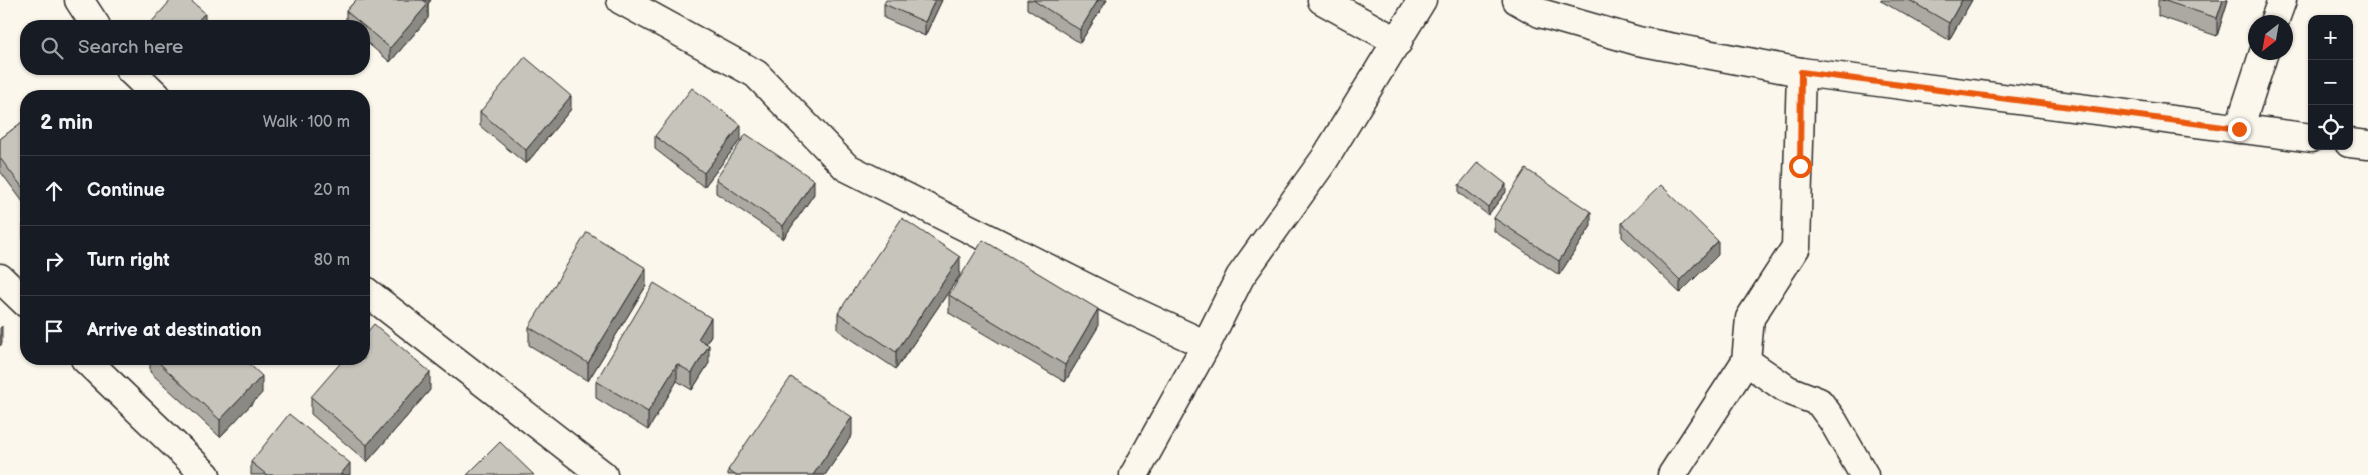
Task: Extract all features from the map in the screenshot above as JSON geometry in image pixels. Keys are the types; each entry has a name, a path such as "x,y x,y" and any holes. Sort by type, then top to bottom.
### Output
{"street":[{"path":"79,0 92,20"},
{"path":"621,0 756,74 846,167 1133,311 1206,345"},
{"path":"1322,0 1398,42"},
{"path":"1134,475 1206,345 1240,277 1324,160 1422,0"},
{"path":"1517,0 1540,13 1638,41 1801,72 2308,138"},
{"path":"2277,15 2282,0"},
{"path":"2239,129 2261,60"},
{"path":"1672,475 1746,361 1750,318 1796,247 1801,72"},
{"path":"135,75 151,90"},
{"path":"2353,143 2368,145"},
{"path":"0,278 20,297"},
{"path":"370,295 603,475"},
{"path":"1746,361 1788,390 1819,402 1833,421 1864,475"},
{"path":"91,365 206,475"}],"building":[{"path":"171,0 190,0 205,13 199,20 153,20"},
{"path":"356,0 423,0 428,4 390,48 370,31 370,20 357,20 346,11"},
{"path":"886,0 935,0 925,22 884,4"},
{"path":"1033,0 1098,0 1080,30"},
{"path":"1909,0 1962,0 1949,23"},
{"path":"2162,0 2223,0 2217,18"},
{"path":"525,57 571,96 526,150 480,112"},
{"path":"692,88 741,125 704,173 655,136"},
{"path":"20,124 20,184 0,158 0,139"},
{"path":"746,134 814,180 783,226 716,179"},
{"path":"1478,162 1506,184 1488,207 1459,185"},
{"path":"1526,169 1591,212 1559,261 1494,218"},
{"path":"1661,185 1718,241 1680,280 1622,223"},
{"path":"902,218 960,257 896,352 838,313"},
{"path":"587,232 646,268 588,363 529,327"},
{"path":"983,240 1098,309 1065,365 949,295"},
{"path":"654,283 711,318 698,339 709,345 692,373 677,364 648,412 596,381"},
{"path":"374,324 430,372 367,445 311,397 339,365 370,365 370,329"},
{"path":"161,365 250,365 262,376 220,420"},
{"path":"791,377 852,417 813,475 735,475 728,470"},
{"path":"289,414 350,463 340,475 267,475 251,462"},
{"path":"500,442 534,475 467,475"}],"route":[{"path":"1800,166 1801,72 2239,129"}]}
